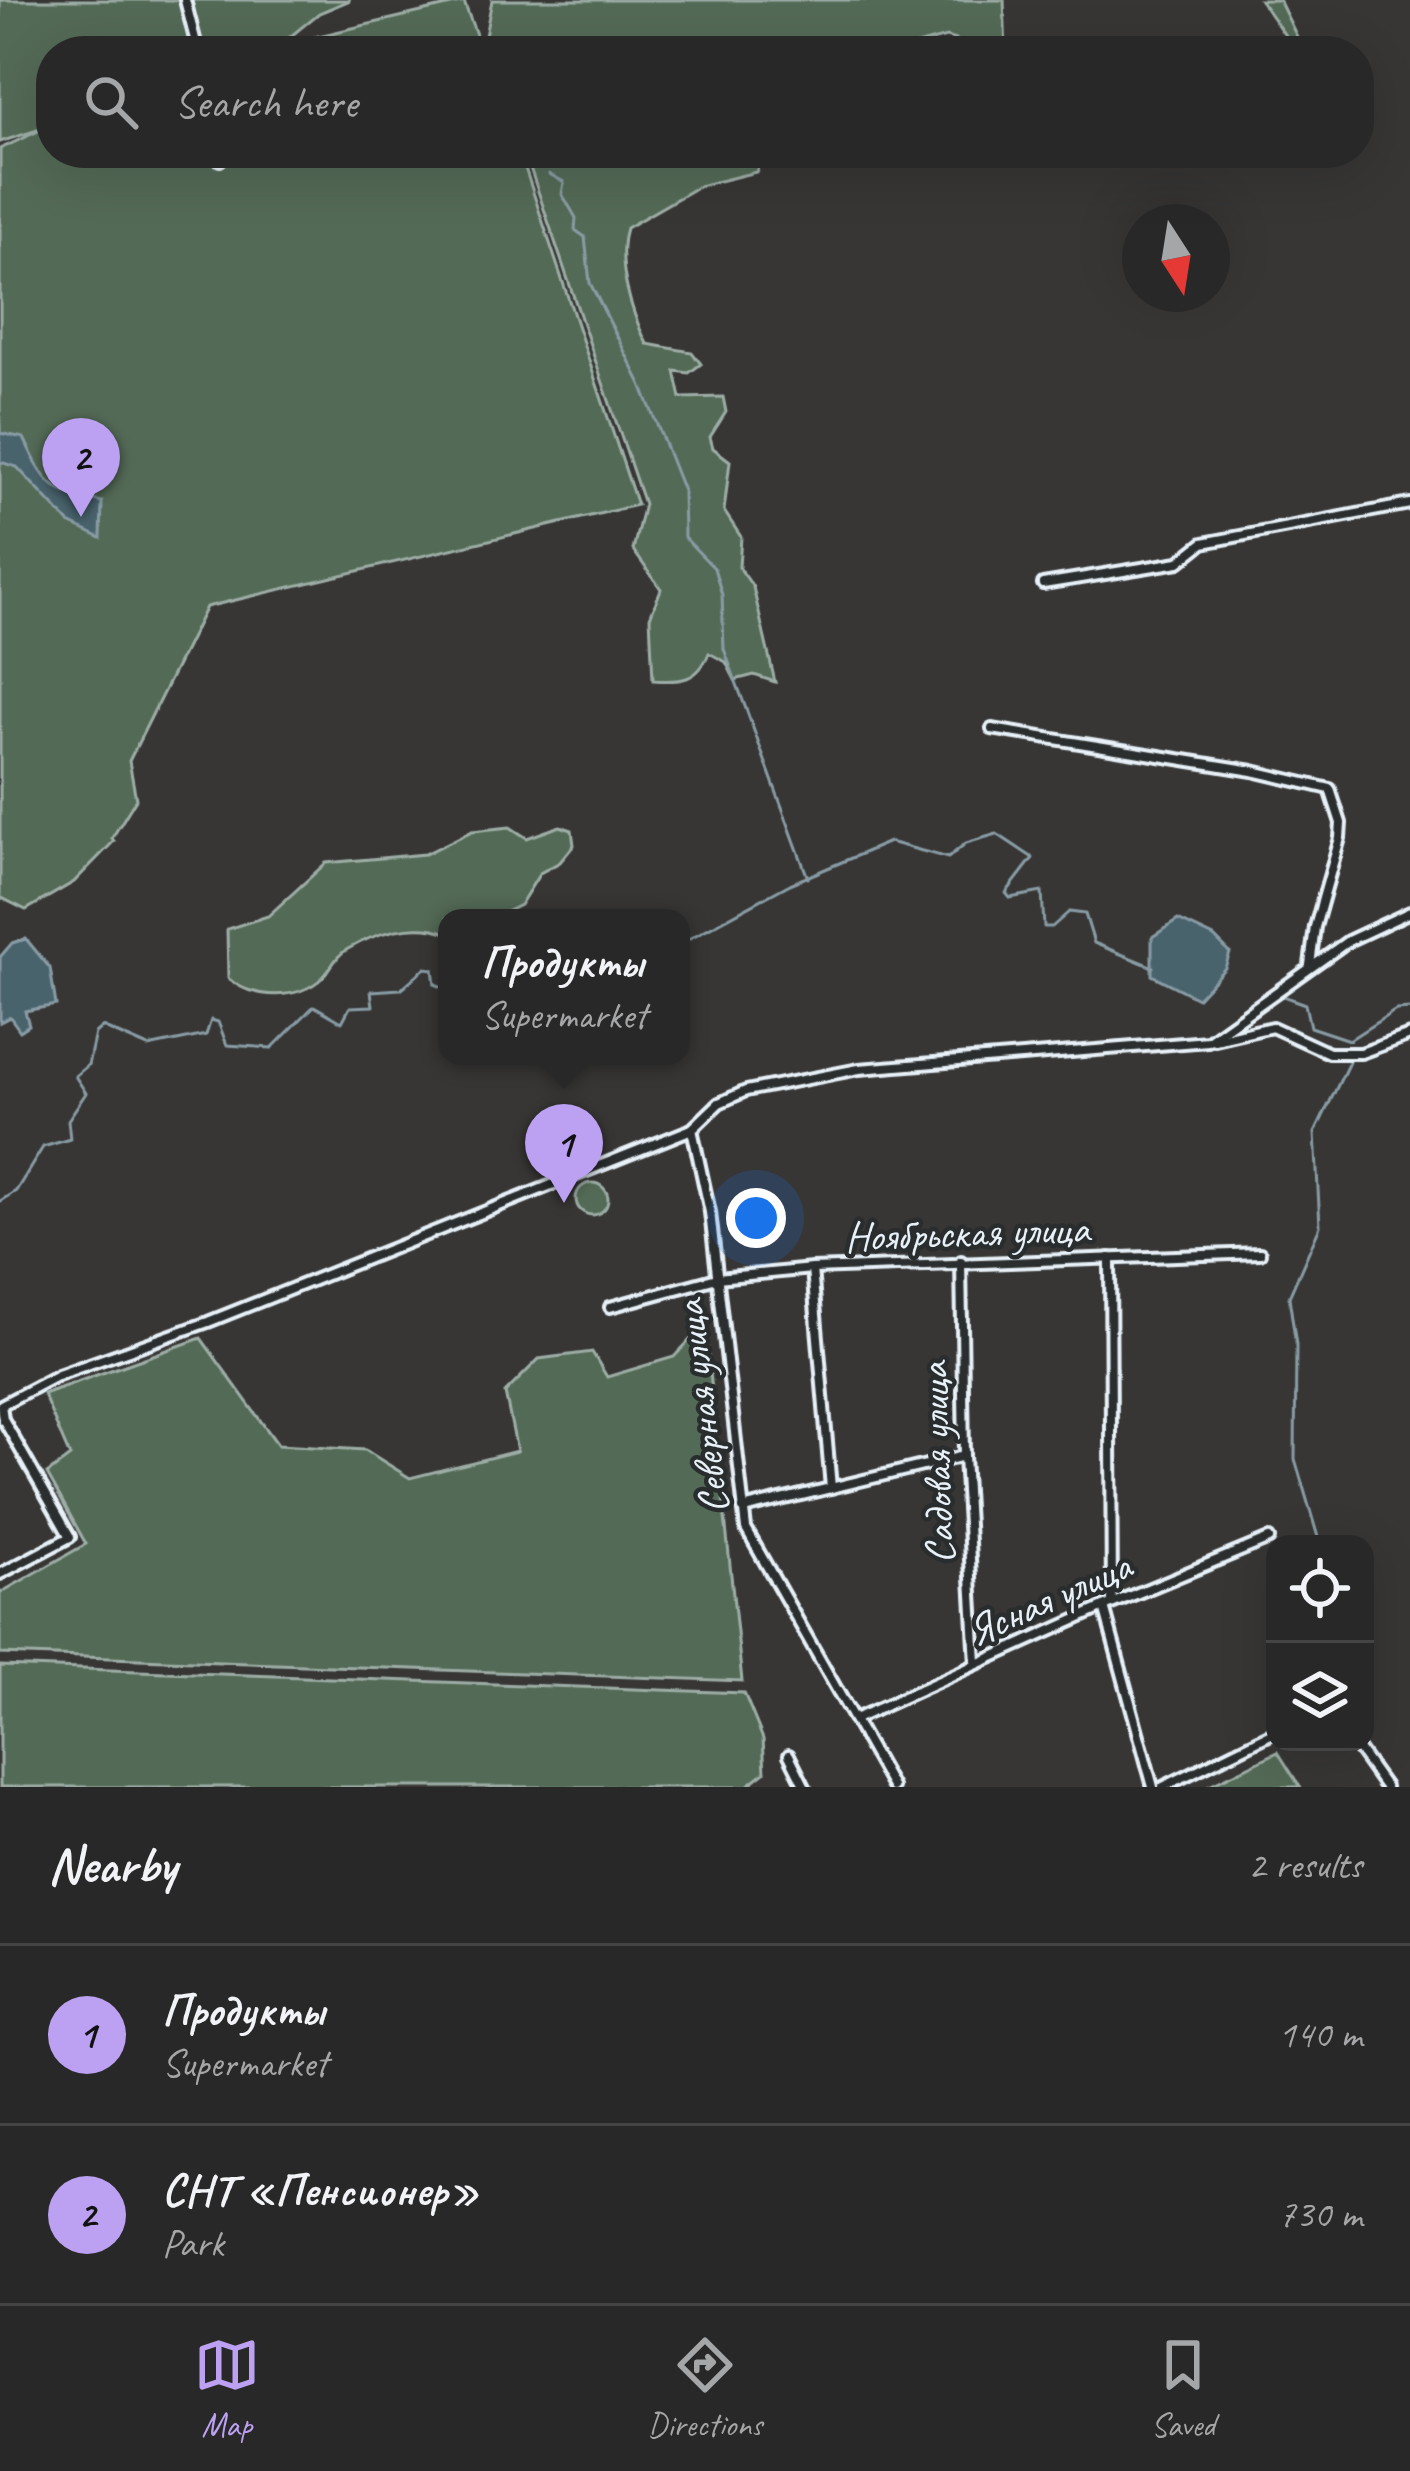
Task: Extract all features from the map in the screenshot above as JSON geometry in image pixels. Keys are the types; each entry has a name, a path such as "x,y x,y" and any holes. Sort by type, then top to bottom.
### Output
{"street":[{"path":"185,0 194,36"},
{"path":"1043,584 1179,562 1203,543 1410,504"},
{"path":"992,729 1253,771 1330,789 1341,823 1340,838 1315,927 1310,967"},
{"path":"1208,1041 1348,941 1410,912"},
{"path":"0,1574 70,1538 3,1419 1,1405 58,1375 208,1322 692,1129 718,1103 746,1091 859,1070 1208,1041 1272,1027 1329,1054 1361,1053 1410,1035"},
{"name":"Северная улица","path":"692,1129 717,1277 746,1529 892,1787"},
{"name":"Ноябрьская улица","path":"610,1307 717,1277 812,1269 1260,1253"},
{"path":"1110,1258 1108,1605 1158,1787 1266,1736"},
{"name":"Садовая улица","path":"962,1261 964,1456 976,1664"},
{"path":"812,1269 831,1488"},
{"path":"743,1509 964,1456"},
{"name":"Ясная улица","path":"855,1719 1108,1605 1266,1542"},
{"path":"1359,1751 1385,1787"},
{"path":"789,1755 806,1787"}],"green space":[{"path":"0,0 350,0 319,13 291,36 36,36 36,131 0,142"},
{"path":"492,0 1004,0 1005,36 485,36"},
{"path":"1260,0 1279,0 1297,36 1285,36"},
{"path":"464,2 476,36 319,36"},
{"path":"36,132 36,168 525,168 637,505 206,607 129,761 136,799 114,841 74,882 26,910 0,897 0,149"},
{"path":"530,168 758,168 699,186 626,228 623,256 631,302 647,344 692,352 701,364 689,373 675,371 681,398 723,397 726,412 710,437 713,448 730,461 724,511 741,537 739,567 753,587 775,682 754,675 735,680 726,662 709,653 700,669 687,678 653,680 650,617 661,589 633,550 644,504"},
{"path":"560,826 572,830 574,845 560,862 540,873 520,905 512,909 438,909 438,930 409,928 370,938 344,952 313,985 288,994 262,994 228,978 227,929 268,916 326,863 425,854 472,831 510,827 527,838"},
{"path":"592,1183 604,1187 608,1199 604,1211 592,1215 580,1211 576,1199 580,1187"},
{"path":"705,1324 742,1681 0,1654 0,1593 86,1544 47,1474 70,1457 43,1394 201,1338 278,1445 365,1450 410,1478 517,1451 505,1393 539,1359 592,1352 607,1377 674,1357"},
{"path":"0,1666 744,1693 763,1739 765,1772 746,1787 0,1787"},
{"path":"1278,1752 1300,1787 1205,1787"}],"water":[{"path":"0,433 24,438 38,467 60,490 102,502 101,538 69,523 17,467 0,462"},
{"path":"1178,920 1214,937 1230,953 1225,968 1197,998 1152,975 1152,937"},
{"path":"26,939 50,968 56,1005 25,1011 29,1025 20,1031 10,1017 0,1022 0,957 12,943"}],"waterway":[{"path":"549,174 564,182 562,194 576,218 575,230 585,237 590,283 641,384 683,491 684,537 714,568 722,595 724,649 808,878"},
{"path":"690,938 790,884 889,842 948,858 966,843 997,834 1033,858 1006,893 1010,898 1042,892 1044,927 1052,927 1069,912 1085,914 1094,943 1153,967"},
{"path":"0,1201 16,1191 43,1147 70,1139 68,1120 86,1093 75,1076 88,1065 95,1033 102,1027 148,1047 206,1035 211,1020 218,1022 227,1045 272,1048 314,1006 342,1022 350,1007 373,1006 371,991 401,989 425,968 433,969 438,985"},
{"path":"1283,996 1305,1004 1310,1027 1349,1040 1396,1010 1410,1009"},
{"path":"1317,1535 1295,1459 1296,1345 1289,1297 1320,1226 1315,1133 1349,1062"}],"place":[{"name":"СНТ «Пенсионер»","path":"81,517"},
{"name":"Продукты","path":"564,1203"}]}
